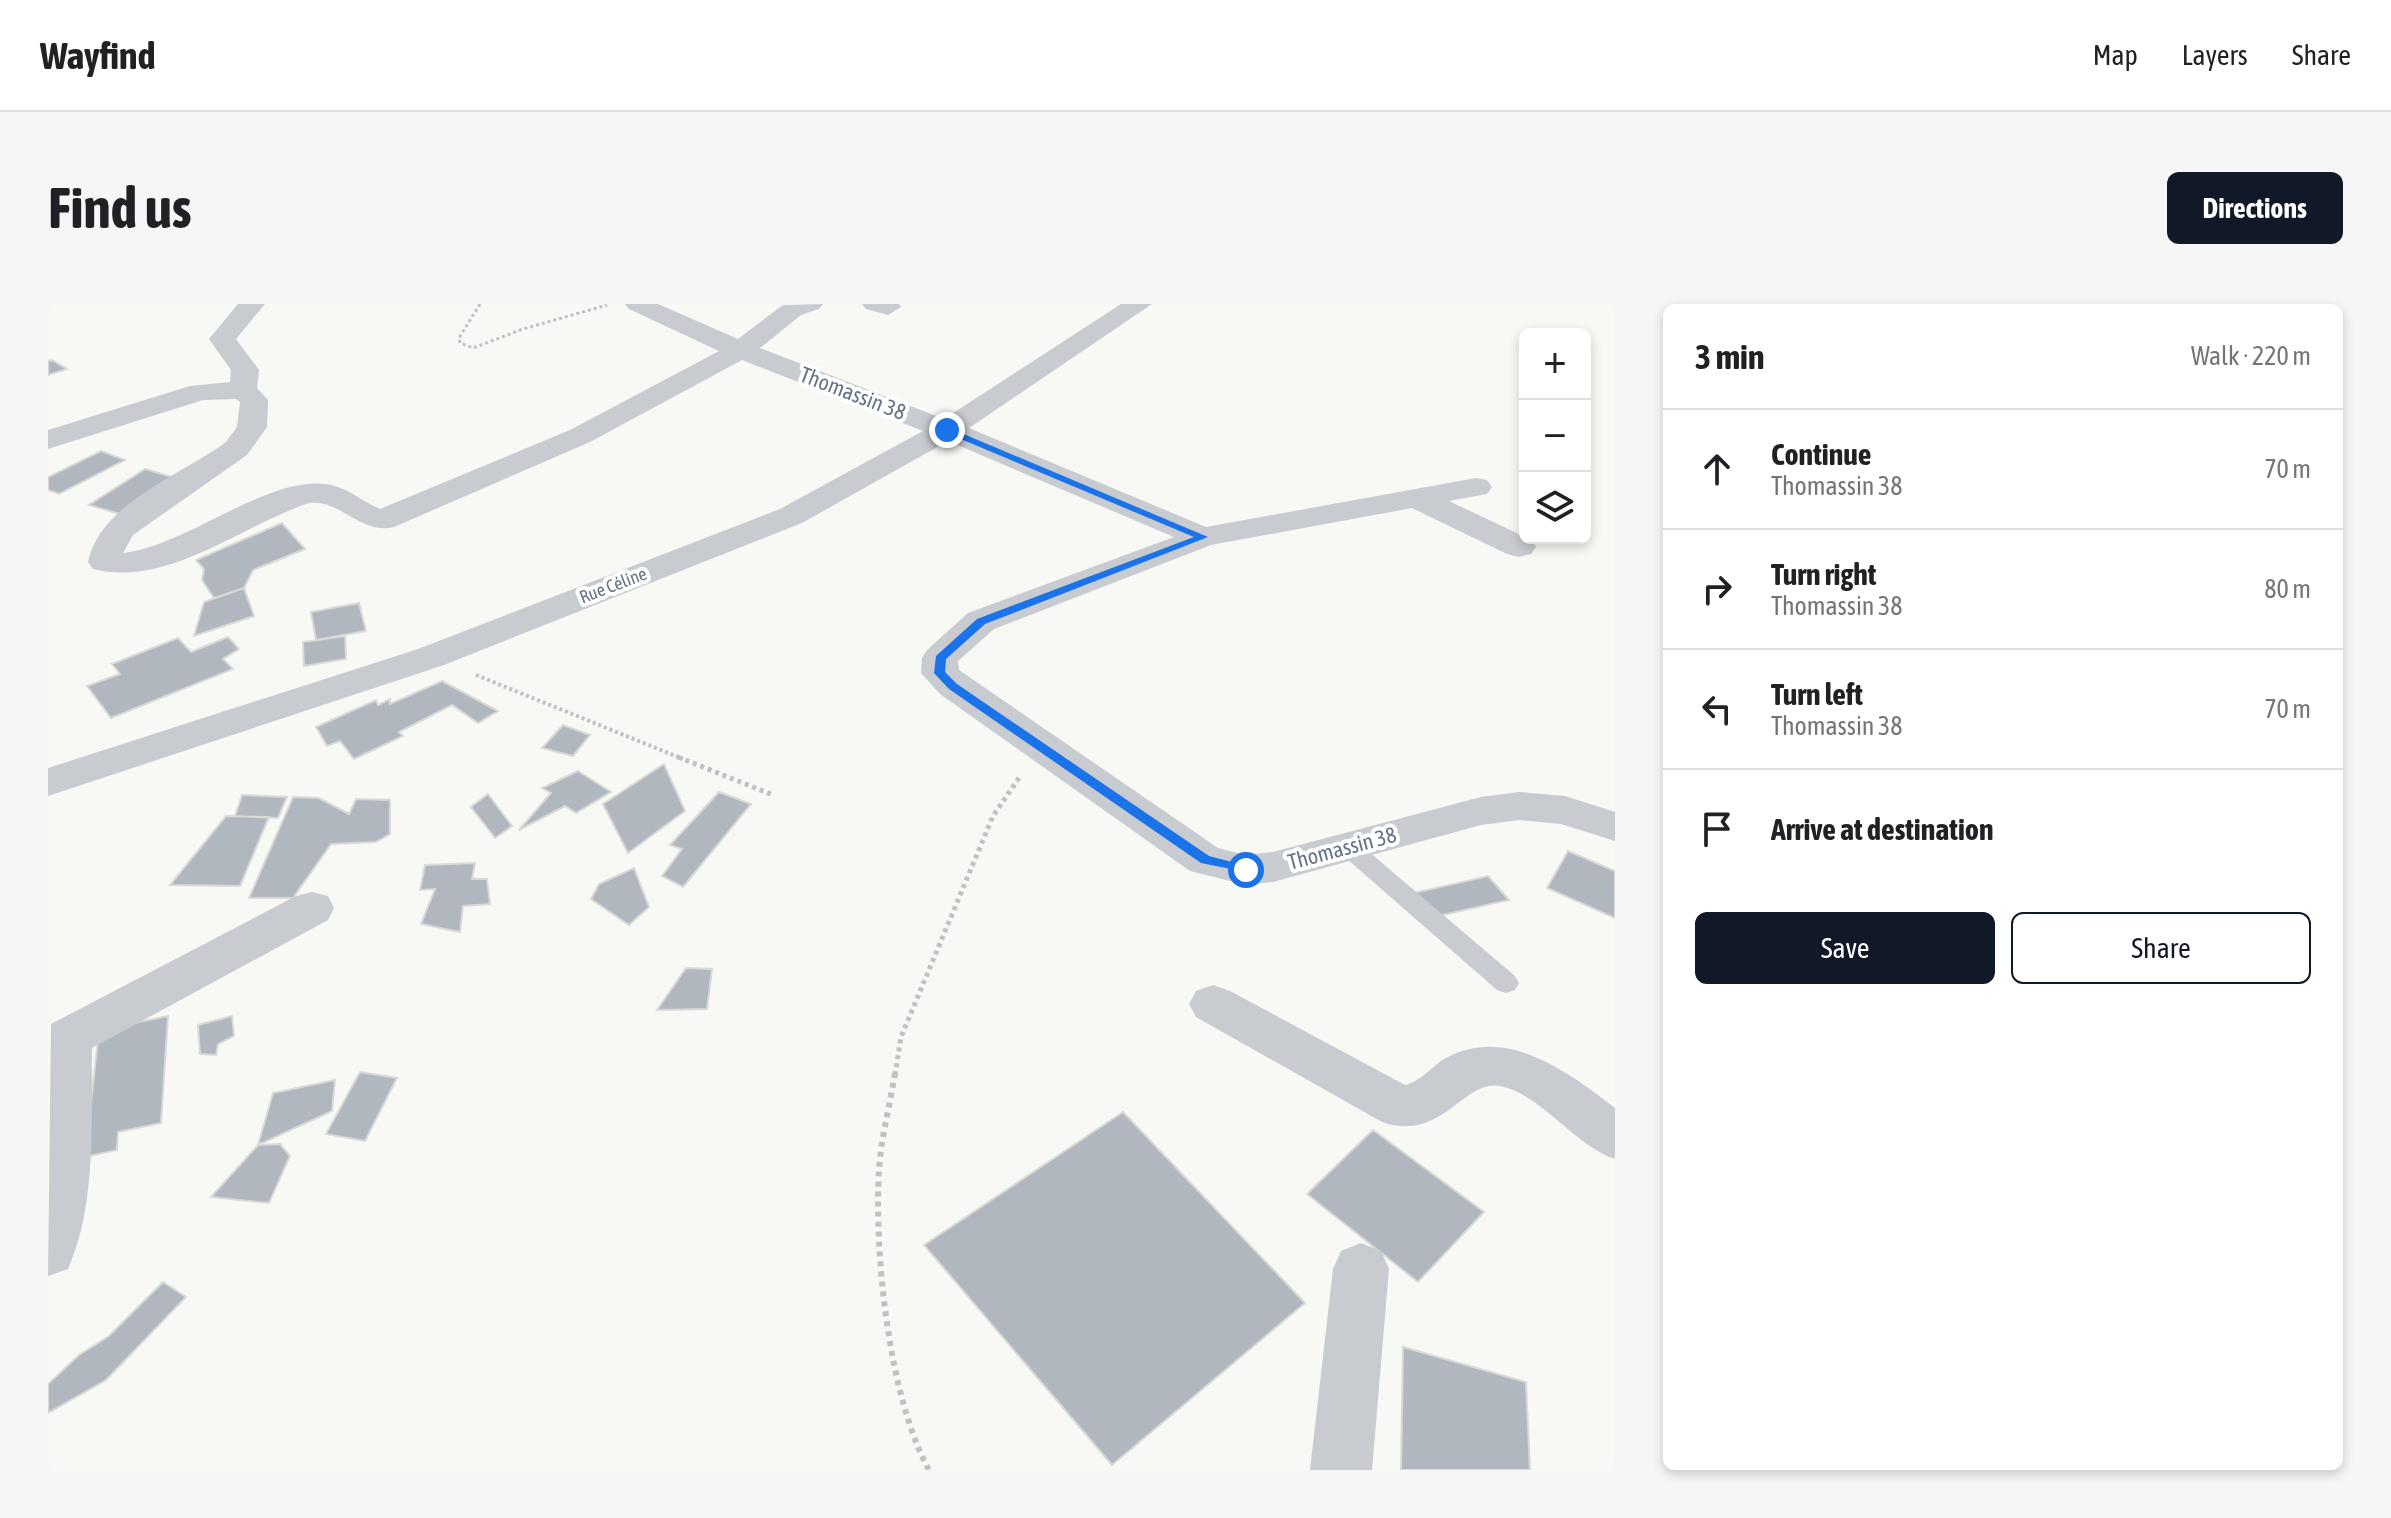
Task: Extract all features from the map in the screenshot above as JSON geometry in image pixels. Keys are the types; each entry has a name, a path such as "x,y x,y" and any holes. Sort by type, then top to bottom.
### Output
{"street":[{"path":"243,390 245,370 222,339 252,304"},
{"name":"Thomassin 38","path":"638,304 1203,537"},
{"path":"48,440 200,392 243,390 254,400 255,419 247,439 138,515 108,543 103,553 105,562 118,565 150,559 307,493 339,496 371,519 398,516 580,436 742,349 792,310 810,304"},
{"name":"Rue Céline","path":"48,782 431,657 791,516 947,430 1050,359 1139,304"},
{"path":"1203,537 1476,487"},
{"path":"1416,498 1519,547"},
{"name":"Thomassin 38","path":"1203,537 981,621 940,658 940,673 953,686 1205,860 1227,868 1246,870 1273,867 1481,811 1519,806 1565,810 1615,827"},
{"path":"48,1251 64,1162 58,1030 312,908"},
{"path":"1213,1004 1400,1107 1419,1107 1468,1069 1494,1062 1515,1067 1615,1137"},
{"path":"1341,1470 1361,1269"}],"lane":[{"path":"1347,846 1506,983"}],"path":[{"path":"480,304 459,338 460,343 473,348 612,304"},
{"path":"431,657 773,795"},
{"path":"929,1470 912,1439 884,1309 879,1170 901,1037 993,816 1041,747"}],"building":[{"path":"52,360 67,369 48,375 48,361"},
{"path":"101,451 125,460 59,494 48,490 48,477"},
{"path":"145,469 176,478 120,514 89,505"},
{"path":"282,523 305,549 253,570 244,588 214,598 202,580 204,569 196,560"},
{"path":"244,588 254,616 194,636 204,602"},
{"path":"359,603 366,631 316,640 311,612"},
{"path":"345,636 346,659 304,666 303,642"},
{"path":"228,637 239,649 223,659 233,669 111,718 87,686 120,674 112,664 178,638 191,652"},
{"path":"442,681 498,711 478,723 452,705 399,732 403,736 354,759 340,741 327,746 316,727 376,700 378,705 390,699 390,704"},
{"path":"563,725 590,735 573,756 542,748"},
{"path":"664,764 685,811 628,853 603,804"},
{"path":"578,771 611,792 576,813 565,806 519,830 551,793 542,788"},
{"path":"719,792 751,804 683,887 662,876 682,849 670,845"},
{"path":"488,794 512,826 495,838 471,807"},
{"path":"242,795 287,797 278,818 235,816"},
{"path":"293,797 319,798 349,814 356,799 390,800 390,834 376,842 331,844 293,898 249,898"},
{"path":"226,816 269,817 240,886 170,885"},
{"path":"1568,851 1615,871 1615,918 1547,888"},
{"path":"475,863 472,879 487,879 490,904 463,906 460,932 421,924 435,889 420,890 425,865"},
{"path":"634,868 649,907 629,925 591,899 599,884"},
{"path":"1488,876 1509,900 1434,917 1414,893"},
{"path":"686,968 712,969 707,1009 657,1010"},
{"path":"168,1016 161,1123 118,1132 117,1150 85,1157 99,1030"},
{"path":"232,1016 234,1036 218,1044 216,1055 200,1054 198,1025"},
{"path":"360,1072 397,1078 365,1141 326,1134"},
{"path":"335,1080 332,1111 258,1145 273,1093"},
{"path":"1123,1112 1305,1303 1112,1465 924,1245"},
{"path":"1373,1130 1484,1212 1418,1282 1307,1194"},
{"path":"280,1144 290,1156 269,1203 211,1197 258,1145"},
{"path":"163,1282 186,1297 106,1380 48,1413 48,1384 79,1355 109,1336"},
{"path":"1403,1347 1526,1382 1530,1470 1401,1470"}],"route":[{"path":"947,430 1203,537 981,621 940,658 940,673 953,686 1205,860 1227,868 1246,870"}]}
